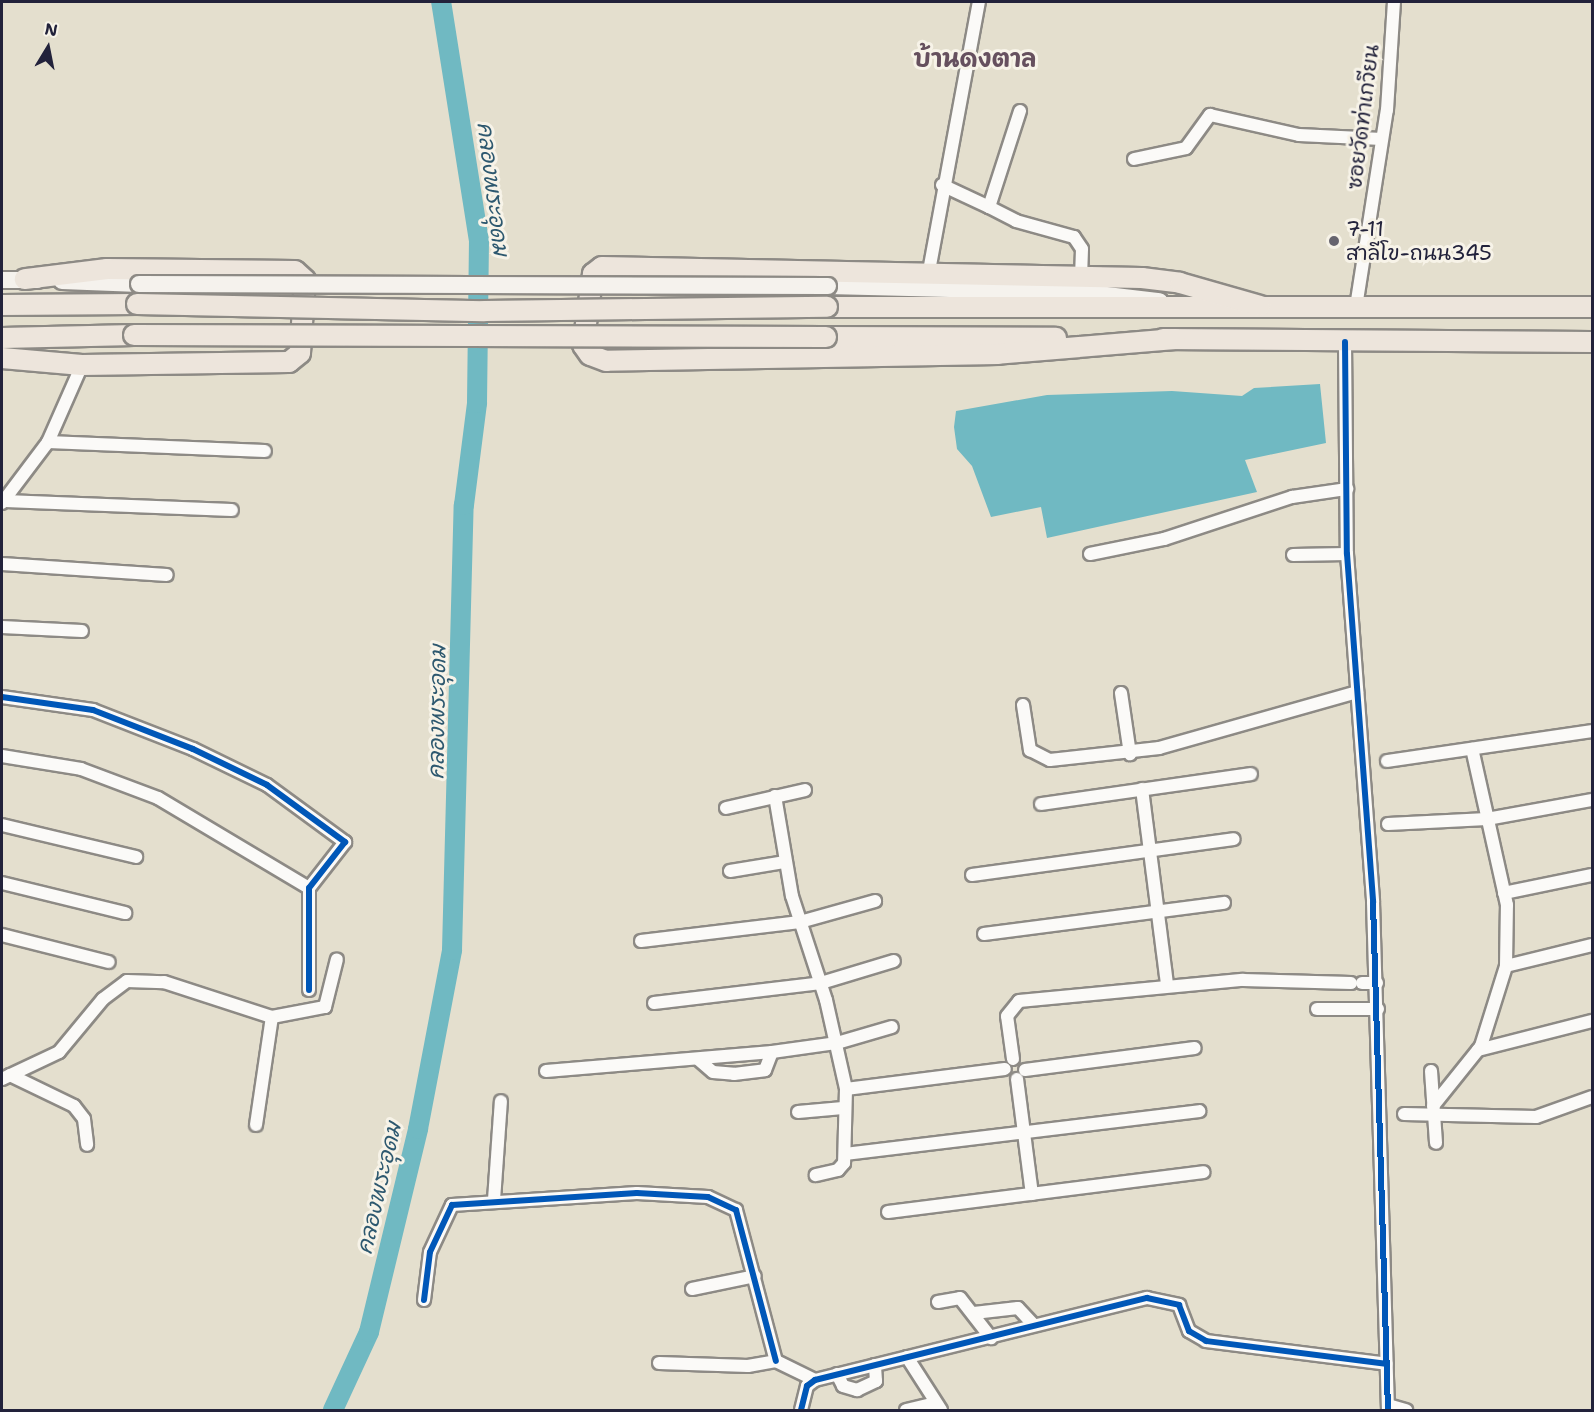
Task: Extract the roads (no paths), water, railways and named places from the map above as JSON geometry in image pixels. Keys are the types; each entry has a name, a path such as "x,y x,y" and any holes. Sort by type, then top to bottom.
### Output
{"main road":[{"path":"1175,339 998,354 606,361 590,355 583,345 592,274 602,267 1081,275 1180,283 1260,306"},
{"path":"2,280 107,269 303,273 296,360 82,365 2,358"},
{"path":"25,279 139,284 828,286 1081,292 1195,307"},
{"path":"2,305 137,304 484,311 826,307 1593,307"},
{"path":"2,338 134,335 1593,342"}],"street":[{"path":"929,271 942,185 974,43 979,2"},
{"name":"ซอยวัดท่าเกวียน","path":"1356,307 1382,139 1394,2"},
{"path":"989,207 1020,111"},
{"path":"1134,159 1186,148 1210,115 1299,135 1382,139"},
{"path":"942,185 1016,221 1074,237 1082,249 1081,275"},
{"path":"1345,342 1347,554 1377,983 1388,1408 1406,1410"},
{"path":"3,502 48,442 82,365"},
{"path":"48,442 265,451"},
{"path":"1090,554 1164,538 1292,497 1347,489"},
{"path":"3,502 232,510"},
{"path":"1293,555 1347,554"},
{"path":"2,564 167,575"},
{"path":"2,627 82,631"},
{"path":"1023,705 1034,757 1050,760 1130,754 1357,692"},
{"path":"1121,693 1130,754"},
{"path":"2,697 93,710 193,749 267,785 345,842 309,888 309,990"},
{"path":"1387,761 1593,731"},
{"path":"1433,1106 1478,1050 1506,966 1504,892 1472,749"},
{"path":"2,756 81,769 158,798 309,888"},
{"path":"1041,804 1251,774"},
{"path":"1142,789 1167,985"},
{"path":"726,808 805,790"},
{"path":"775,796 785,862 800,922 821,983 846,1089 843,1108 845,1154 842,1168 816,1175"},
{"path":"1388,824 1487,819 1593,800"},
{"path":"2,825 136,857"},
{"path":"972,875 1234,839"},
{"path":"730,872 785,862"},
{"path":"1504,892 1593,875"},
{"path":"2,883 125,913"},
{"path":"641,941 800,922 875,901"},
{"path":"984,934 1224,903"},
{"path":"2,934 109,962"},
{"path":"1506,966 1593,945"},
{"path":"6,1077 59,1052 103,999 136,978 164,982 230,1008 272,1017 325,1006 337,959"},
{"path":"654,1003 821,983 894,961"},
{"path":"1032,1194 1024,1132 1021,1074 1009,1064 1007,1016 1019,1002 1167,985 1377,983"},
{"path":"1317,1008 1377,1009"},
{"path":"255,1125 272,1017"},
{"path":"1478,1050 1593,1021"},
{"path":"546,1071 699,1060 772,1052 837,1043 892,1028"},
{"path":"846,1089 1009,1064 1021,1074 1195,1048"},
{"path":"699,1060 713,1072 734,1074 765,1070 772,1052"},
{"path":"1431,1071 1436,1143"},
{"path":"6,1077 74,1106 84,1119 87,1145"},
{"path":"1404,1114 1434,1119 1536,1117 1593,1097"},
{"path":"494,1200 501,1101"},
{"path":"798,1112 843,1108"},
{"path":"845,1154 1199,1111"},
{"path":"888,1212 1203,1172"},
{"path":"424,1300 427,1264 445,1213 460,1203 637,1193 722,1200 736,1210 776,1360"},
{"path":"692,1289 755,1276"},
{"path":"938,1302 960,1298 974,1313 991,1338"},
{"path":"801,1410 807,1386 815,1380 991,1338 1033,1324 1162,1298 1179,1305 1190,1331 1206,1341 1387,1364"},
{"path":"974,1313 1018,1308 1033,1324"},
{"path":"906,1410 937,1407 907,1357"},
{"path":"659,1363 748,1366 776,1360 815,1380"},
{"path":"837,1374 843,1386 857,1390 876,1381 875,1365"}],"water":[{"path":"1320,384 1326,443 1245,460 1257,492 1047,538 1041,507 991,517 972,466 957,449 954,427 956,411 1047,395 1172,391 1242,396 1254,388"}],"waterway":[{"name":"คลองพระอุดม","path":"333,1410 369,1332 418,1129 452,950 464,505 477,403 479,241 441,2"}],"place":[{"name":"7-11 สาลีโข-ถนน345","path":"1334,241"}],"district":[{"name":"บ้านดงตาล","path":"975,60"}]}
